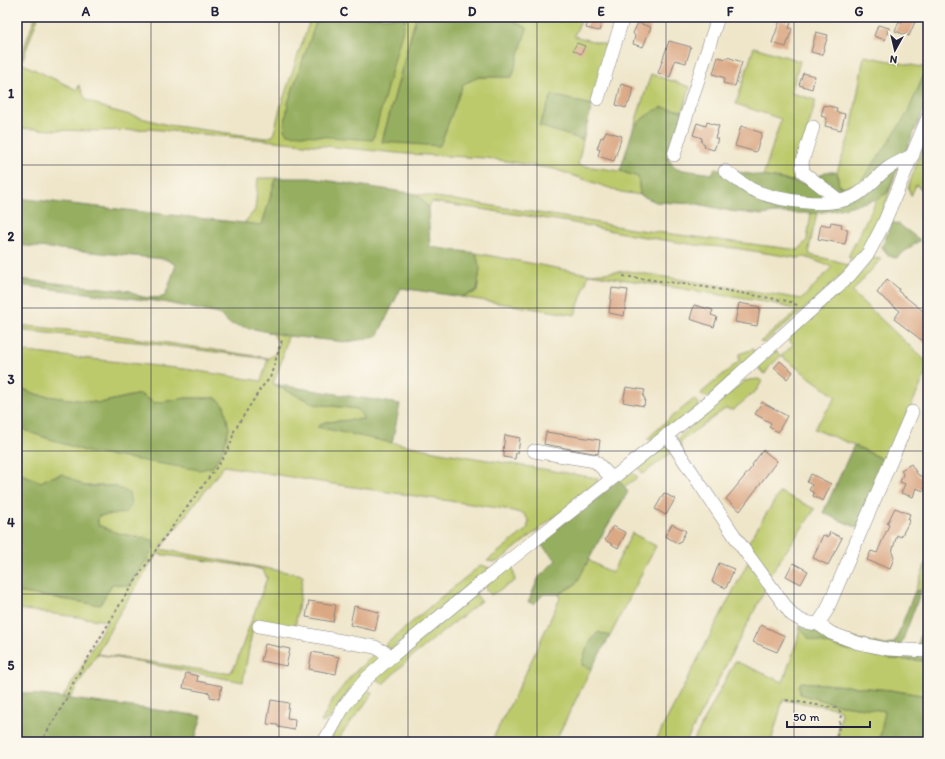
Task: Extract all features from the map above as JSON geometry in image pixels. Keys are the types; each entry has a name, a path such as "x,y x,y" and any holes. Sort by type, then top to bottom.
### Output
{"street":[{"path":"598,99 623,17"},
{"path":"674,156 718,17"},
{"path":"324,742 344,706 367,678 477,586 666,435 706,405 849,276 869,252 883,226 928,117"},
{"path":"813,127 802,162 803,172 840,201"},
{"path":"726,171 750,188 771,197 798,201 829,203 846,200 857,195 888,168 913,155"},
{"path":"818,624 827,610 912,412"},
{"path":"666,435 742,546 792,615 804,622 818,624 831,633 858,642 887,649 928,651"},
{"path":"534,451 595,461 612,478"},
{"path":"259,626 375,647 392,656"}],"path":[{"path":"622,276 705,287 788,301 797,305 806,314"},
{"path":"41,742 66,700 69,690 125,596 164,538 222,460 231,443 234,431 261,388 270,378 282,340"},
{"path":"786,700 836,708 840,710 841,715 836,742"}],"green space":[{"path":"35,17 38,17 22,61 23,64 77,90 79,85 86,100 111,110 168,125 265,138 273,136 281,105 311,17 318,17 288,103 372,140 406,17 416,17 382,141 439,146 463,84 479,77 512,77 527,28 506,17 582,18 574,36 611,46 592,105 552,95 539,126 583,140 578,165 620,171 638,177 640,195 621,192 554,169 486,158 407,154 150,129 84,131 17,128 17,68"},
{"path":"318,17 406,17 373,140 287,134 284,130 288,103"},
{"path":"416,17 506,17 527,28 512,77 479,77 463,84 440,146 382,142"},
{"path":"754,47 800,61 791,93 816,100 793,181 763,176 781,119 736,104"},
{"path":"864,56 927,68 907,114 860,182 847,187 839,186 837,172 851,131"},
{"path":"927,68 928,101 887,193 877,199 840,209 817,213 774,213 762,215 730,211 698,204 656,202 640,195 638,177 620,171 634,126 646,116 661,107 683,111 668,159 676,169 712,174 715,168 808,184 825,172 837,172 839,186 847,187 860,182 882,152 907,114"},
{"path":"651,74 690,87 683,111 646,116 634,126"},
{"path":"552,95 592,105 583,140 539,126"},
{"path":"928,132 928,194 916,185 911,196 908,188"},
{"path":"895,175 879,223 858,259 854,260 848,257 877,199 887,193"},
{"path":"258,178 276,178 262,225 244,223 255,210"},
{"path":"276,178 310,178 417,194 428,207 430,247 476,253 480,269 477,291 461,297 401,288 377,337 346,342 288,336 230,324 219,314 163,302 17,285 17,279 131,291 138,296 157,298 165,296 176,265 165,259 17,245 17,198 262,225"},
{"path":"417,194 632,229 799,250 807,240 811,213 817,213 809,249 810,255 837,261 849,267 807,307 764,343 760,342 796,312 793,309 777,304 589,274 575,315 461,297 477,292 480,269 476,253 588,274 628,271 802,299 832,267 805,257 797,258 734,248 695,245 632,235 569,222 432,202 428,207"},
{"path":"892,222 900,225 920,240 896,258 889,256 882,247"},
{"path":"873,258 881,259 852,292 928,363 928,369 886,461 854,445 814,429 836,397 781,356 793,345 788,339 864,270"},
{"path":"17,325 107,334 269,358 276,353 278,342 273,334 268,332 288,336 281,363 273,384 315,404 358,409 364,419 325,422 318,427 439,452 597,478 598,482 499,561 495,562 487,561 527,529 529,521 524,514 505,509 333,484 224,466 160,549 303,575 295,628 254,621 243,682 97,654 70,698 63,697 79,672 107,621 17,609 17,592 100,605 112,584 153,540 117,533 98,525 98,516 114,486 84,486 63,474 48,478 41,482 17,472 17,426 32,433 88,452 216,398 186,398 154,403 140,394 100,403 39,395 17,387 17,351 185,369 261,381 268,359 146,343 17,330","holes":["157,554 253,567 263,570 267,578 236,663 231,672 222,673 97,654 119,614"]},
{"path":"753,349 755,355 708,397 703,396 701,393 739,361 739,354"},
{"path":"776,351 781,356 770,366 765,374 759,369 759,366"},
{"path":"758,379 762,381 757,390 733,410 725,409 680,442 682,450 677,439 744,381"},
{"path":"273,384 400,404 392,443 317,427 325,422 364,419 358,409 315,404"},
{"path":"17,387 39,395 100,403 140,394 154,403 186,398 216,398 224,405 229,428 223,450 213,467 200,470 88,452 32,433 17,426"},
{"path":"694,399 700,405 652,440 647,439 668,420"},
{"path":"854,445 886,461 858,528 823,513"},
{"path":"664,446 668,446 672,452 643,474 638,467 639,465"},
{"path":"17,472 41,482 48,478 63,474 84,486 114,486 129,493 131,506 126,513 98,516 98,525 117,533 153,540 154,548 130,586 112,584 100,605 17,592"},
{"path":"631,472 638,477 624,487 619,480"},
{"path":"619,480 628,492 602,535 576,584 559,594 544,594 534,604 528,602 539,577 556,560 539,543"},
{"path":"780,492 815,509 769,576 747,547 749,541"},
{"path":"632,533 656,546 610,636 598,632 587,647 582,665 591,669 555,742 491,742 522,681 560,598 559,594 576,584 588,560 612,573"},
{"path":"928,558 928,573 921,591 915,591"},
{"path":"748,562 765,585 764,592 686,742 655,742"},
{"path":"511,564 515,581 491,595 484,587"},
{"path":"481,565 490,568 391,649 384,646 440,598"},
{"path":"915,591 921,591 901,645 886,646 895,642"},
{"path":"475,593 481,601 409,659 383,684 375,678"},
{"path":"928,618 928,642 926,647 917,646"},
{"path":"800,626 892,659 928,661 928,696 890,690 802,682 800,694 835,704 886,711 879,742 836,742 841,715 840,710 836,708 783,700 771,742 693,742 735,661 783,682 798,638"},
{"path":"800,626 928,655 928,661 892,659 859,653 809,639"},
{"path":"598,632 610,636 591,669 582,665 587,647"},
{"path":"374,654 378,657 378,659 352,686 329,719 321,722 333,699 351,676"},
{"path":"801,682 890,690 928,696 928,742 879,742 885,711 835,704 800,694 799,686"},
{"path":"366,688 373,694 343,732 338,742 332,742 330,740 350,708"},
{"path":"17,692 202,716 194,742 17,742"}],"building":[{"path":"590,17 603,17 599,31 586,28"},
{"path":"904,17 917,17 909,36 895,31 899,21 902,22"},
{"path":"780,20 791,23 789,28 792,29 786,47 772,43"},
{"path":"638,23 651,27 643,47 633,44 635,36 633,33"},
{"path":"878,25 889,28 885,40 874,36"},
{"path":"816,32 828,35 822,55 811,52"},
{"path":"669,41 691,47 686,63 675,60 670,77 658,73"},
{"path":"577,43 585,46 581,54 573,50"},
{"path":"718,57 726,59 727,57 742,62 735,86 723,83 725,78 713,74"},
{"path":"803,73 815,76 812,89 799,85"},
{"path":"621,84 634,88 626,108 616,105"},
{"path":"824,105 837,108 836,112 845,114 841,130 825,126 827,118 821,116"},
{"path":"707,122 719,126 715,138 718,139 714,150 704,147 705,144 701,142 702,138 693,135 697,123 706,126"},
{"path":"741,126 762,133 756,152 735,146"},
{"path":"606,131 622,136 614,161 598,156 600,149 597,149 601,137 603,138"},
{"path":"831,222 842,224 841,228 848,229 845,244 818,239 821,224 830,226"},
{"path":"887,279 899,289 898,291 928,315 928,345 894,319 900,311 877,293"},
{"path":"612,288 628,290 624,316 609,313"},
{"path":"739,303 760,307 757,326 735,322"},
{"path":"694,305 713,310 711,315 717,317 714,327 690,319"},
{"path":"780,361 793,372 787,379 774,368"},
{"path":"626,387 645,390 643,397 645,398 644,406 623,402"},
{"path":"762,402 787,416 778,432 769,427 771,423 755,414"},
{"path":"546,432 600,440 598,454 544,444"},
{"path":"505,435 520,438 518,453 516,453 515,459 504,457 503,451"},
{"path":"763,450 777,461 740,511 726,499 753,466 752,465"},
{"path":"911,464 918,475 928,479 924,491 916,488 913,497 901,493 905,484 900,482 903,474 901,470"},
{"path":"811,474 831,484 823,501 813,496 814,493 809,490 812,485 807,482"},
{"path":"664,493 675,499 666,515 655,509"},
{"path":"895,508 910,514 908,519 910,520 901,537 897,535 892,552 894,557 890,569 867,560 871,551 877,553 889,525 887,524"},
{"path":"672,524 686,531 679,544 665,536"},
{"path":"613,526 626,533 618,548 605,540"},
{"path":"830,532 842,538 828,565 813,558 823,535 828,537"},
{"path":"719,563 734,569 726,588 712,582"},
{"path":"793,563 808,571 801,584 786,576"},
{"path":"309,601 336,605 333,622 306,617"},
{"path":"354,606 379,612 375,631 350,625"},
{"path":"761,625 785,636 777,652 753,642"},
{"path":"265,644 290,649 286,666 261,661"},
{"path":"312,652 339,657 336,674 309,669"},
{"path":"186,673 198,676 197,681 222,686 219,699 210,697 210,693 183,688"},
{"path":"271,700 289,703 287,718 295,719 294,730 278,727 278,725 267,724"}]}
